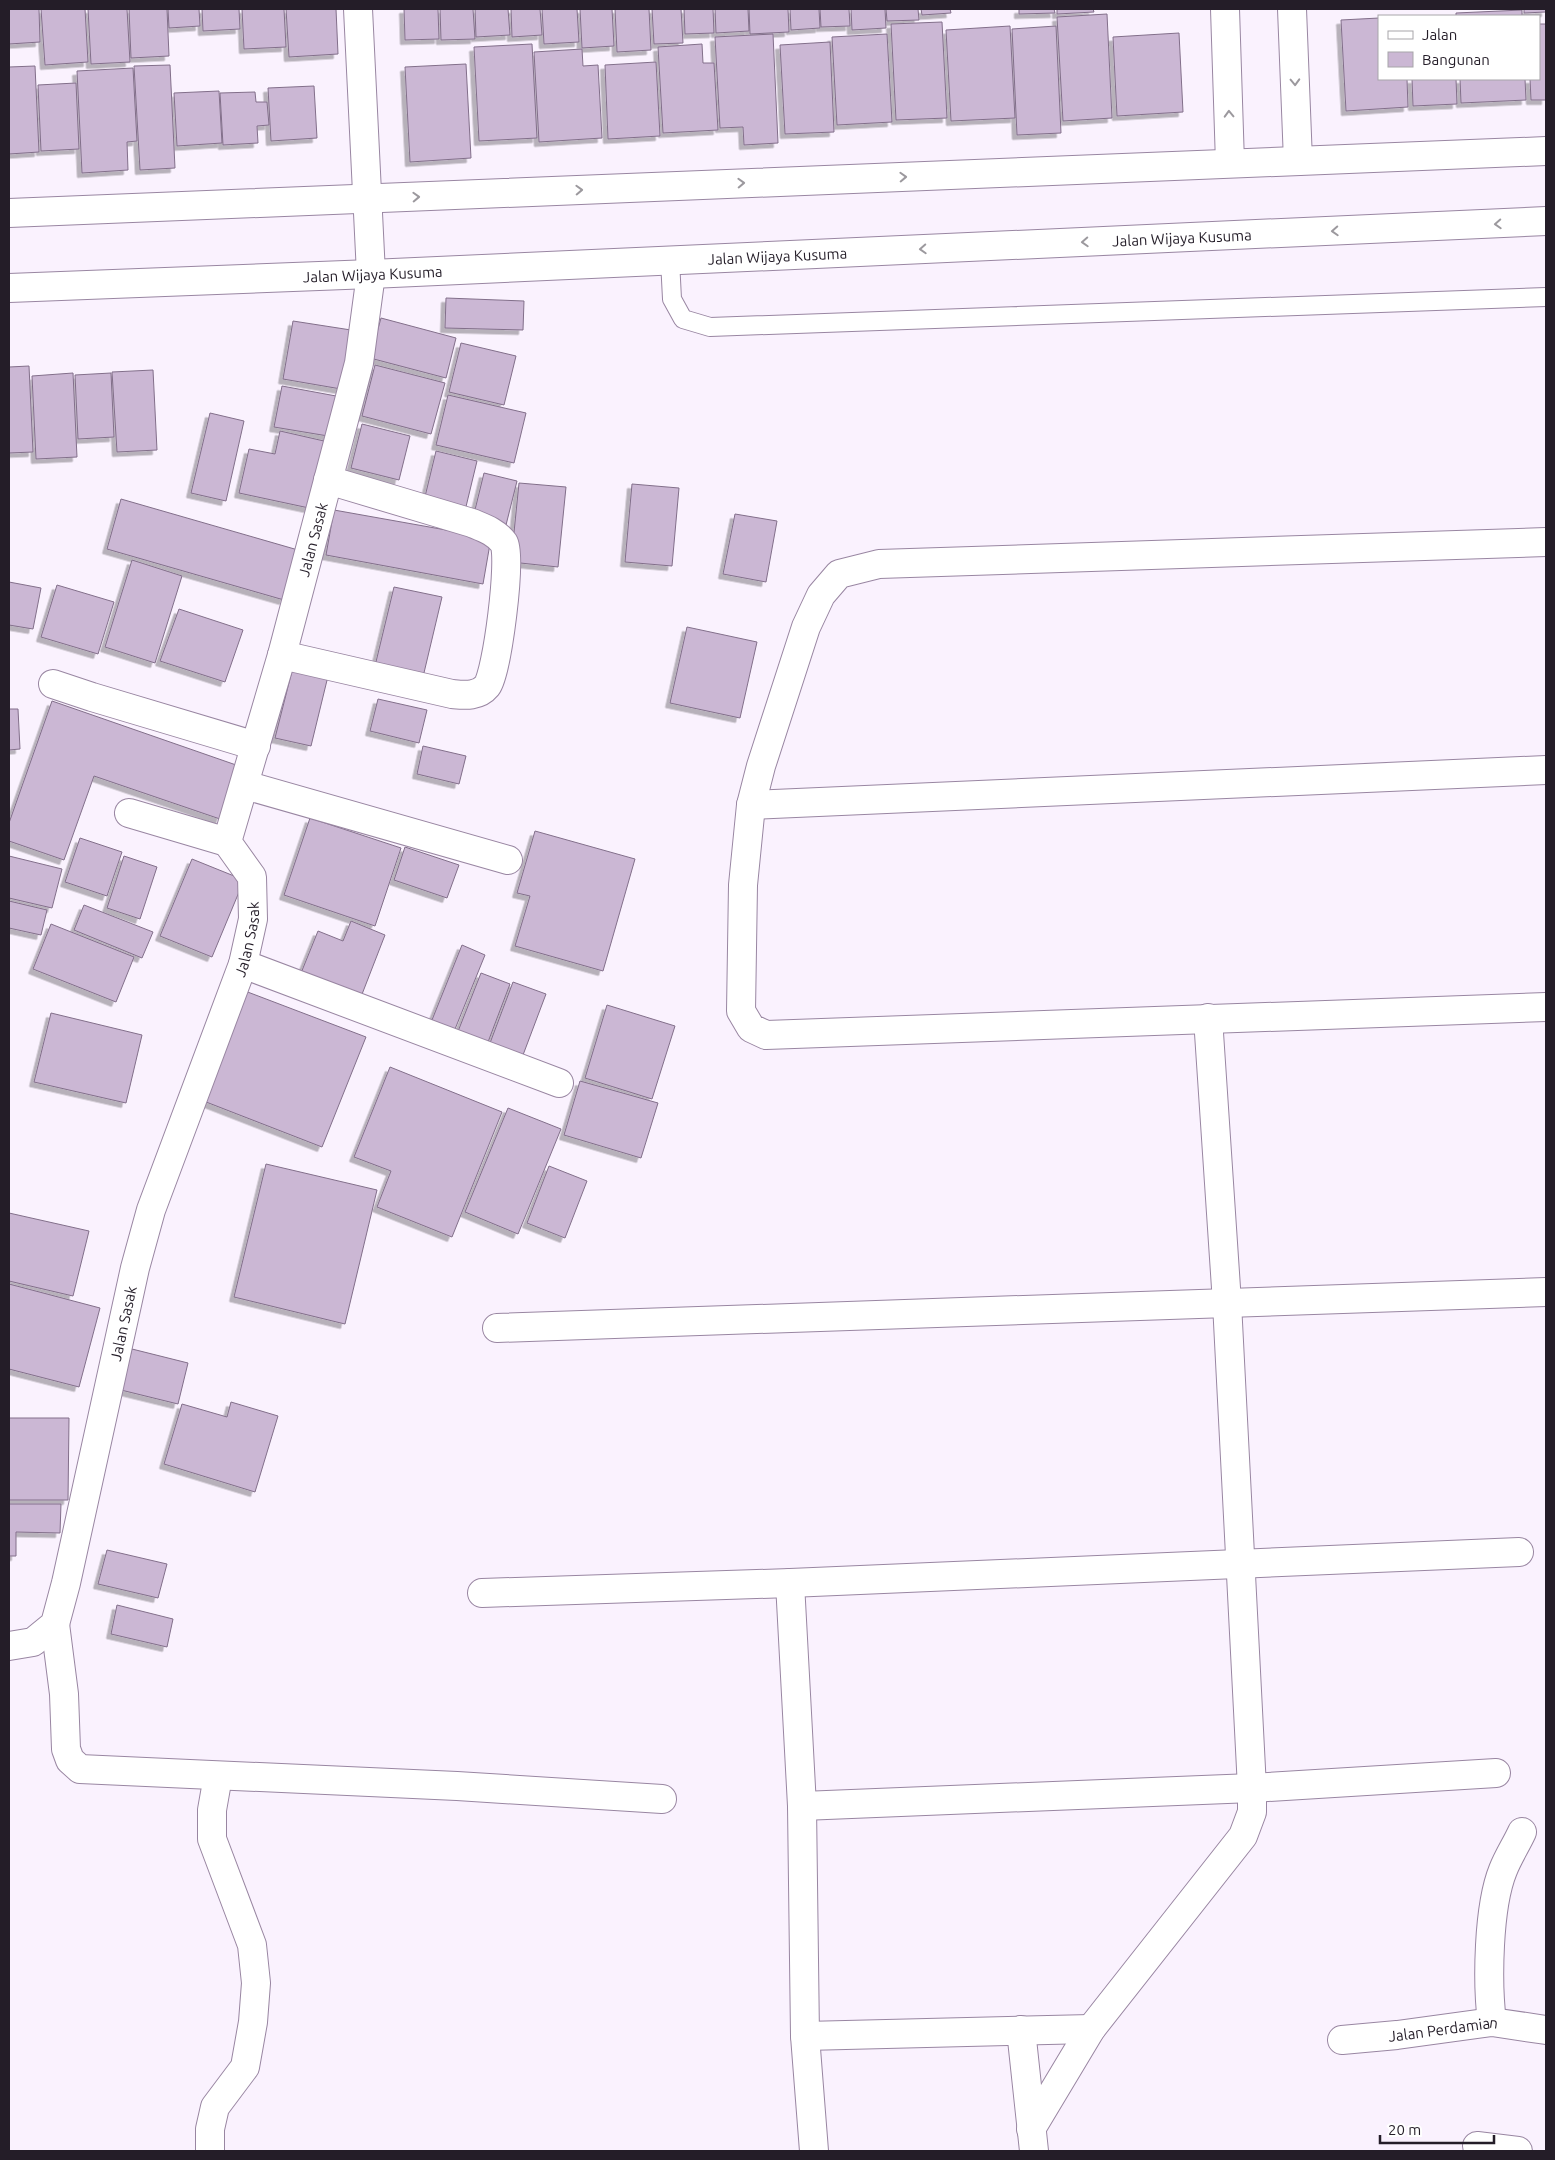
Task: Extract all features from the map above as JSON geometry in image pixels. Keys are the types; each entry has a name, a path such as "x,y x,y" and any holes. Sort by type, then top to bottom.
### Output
{"street":[{"name":"Jalan Sasak","path":"54,1624 66,1583 136,1268 151,1210 242,964 253,919 252,877 218,839 245,785 282,655 359,363 371,274 358,9"},
{"path":"1225,9 1230,163"},
{"path":"1292,9 1298,160"},
{"path":"9,213 1546,151"},
{"name":"Jalan Wijaya Kusuma","path":"9,288 371,274 1546,221"},
{"path":"282,655 452,694 472,695 487,686 495,667 507,566 505,545 494,532 472,523 328,480"},
{"path":"1546,542 879,564 839,574 821,595 806,627 761,766 751,805 743,885 741,1011 751,1028 766,1034 1546,1007"},
{"path":"53,684 92,698 256,746"},
{"path":"751,805 1546,770"},
{"path":"245,785 508,860"},
{"path":"129,813 218,839"},
{"path":"242,964 559,1083"},
{"path":"1032,2140 1091,2029 1243,1836 1252,1812 1227,1303 1208,1018"},
{"path":"497,1328 1546,1292"},
{"path":"482,1593 790,1583 1519,1552"},
{"path":"790,1583 802,1806 805,2036 814,2151"},
{"path":"9,1646 33,1642 54,1624"},
{"path":"54,1624 64,1694 66,1748 70,1760 80,1769 457,1786 662,1799"},
{"path":"802,1806 1252,1788 1496,1773"},
{"path":"210,2151 210,2129 215,2107 246,2067 253,2022 256,1983 252,1945 212,1839 212,1810 218,1776"},
{"path":"1492,2022 1489,2002 1492,1916 1502,1871 1522,1832"},
{"name":"Jalan Perdamian","path":"1342,2040 1397,2035 1492,2022 1546,2030"},
{"path":"805,2036 1091,2029"},
{"path":"1021,2030 1032,2140"},
{"path":"1477,2146 1518,2151"}],"lane":[{"path":"670,260 672,299 683,319 710,327 1546,297"}],"building":[{"path":"9,9 39,9 40,42 9,44"},
{"path":"41,9 85,9 88,62 45,65"},
{"path":"88,9 127,9 130,62 91,64"},
{"path":"129,9 167,9 169,56 131,58"},
{"path":"168,9 199,9 200,26 169,28"},
{"path":"202,9 239,9 240,29 203,31"},
{"path":"242,9 284,9 286,47 244,49"},
{"path":"286,9 336,9 338,54 289,57"},
{"path":"404,9 438,9 439,39 405,40"},
{"path":"440,9 473,9 475,39 441,40"},
{"path":"475,9 508,9 510,35 476,37"},
{"path":"511,9 540,9 542,35 512,37"},
{"path":"542,9 577,9 579,42 544,44"},
{"path":"580,9 612,9 614,46 582,48"},
{"path":"615,9 649,9 651,50 617,52"},
{"path":"652,9 681,9 683,43 654,44"},
{"path":"684,9 713,9 714,33 685,34"},
{"path":"715,9 748,9 749,31 716,33"},
{"path":"749,9 788,9 789,32 750,34"},
{"path":"790,9 819,9 820,28 791,30"},
{"path":"820,9 849,9 850,26 821,27"},
{"path":"851,9 885,9 886,28 852,30"},
{"path":"886,9 918,9 919,20 887,21"},
{"path":"921,9 950,9 951,13 922,15"},
{"path":"1019,9 1054,9 1055,13 1019,14"},
{"path":"1057,9 1093,9 1094,12 1057,14"},
{"path":"1524,9 1546,9 1546,12 1524,13"},
{"path":"1522,10 1522,15 1456,15 1456,13"},
{"path":"1107,14 1112,118 1063,121 1057,17"},
{"path":"1378,18 1378,80 1407,80 1408,107 1346,111 1341,20"},
{"path":"942,22 947,118 896,120 891,24"},
{"path":"1540,24 1546,24 1546,100 1531,100 1530,80 1540,80"},
{"path":"1010,26 1015,118 951,121 946,30"},
{"path":"1056,26 1061,133 1017,135 1012,29"},
{"path":"1179,33 1183,112 1117,116 1113,37"},
{"path":"773,34 778,143 744,145 743,127 720,128 715,37"},
{"path":"887,34 892,122 837,125 832,37"},
{"path":"830,42 834,132 785,134 780,45"},
{"path":"532,44 537,138 479,141 474,47"},
{"path":"702,44 703,63 714,63 718,130 663,133 658,47"},
{"path":"582,49 583,66 598,65 602,138 539,142 534,52"},
{"path":"656,62 660,136 608,139 605,65"},
{"path":"466,64 471,158 410,162 405,67"},
{"path":"170,65 175,168 140,170 134,66"},
{"path":"35,66 39,152 9,154 9,67"},
{"path":"133,68 137,141 127,142 128,170 82,173 77,71"},
{"path":"1412,80 1456,80 1457,104 1413,106"},
{"path":"1460,80 1525,80 1526,100 1461,103"},
{"path":"76,83 79,149 41,151 38,85"},
{"path":"314,86 317,138 271,141 268,88"},
{"path":"219,91 222,143 177,146 174,93"},
{"path":"255,92 256,102 267,102 269,125 257,126 258,143 223,145 220,93"},
{"path":"446,298 524,301 523,330 445,328"},
{"path":"381,318 456,338 446,378 370,358"},
{"path":"293,321 351,330 341,389 283,379"},
{"path":"461,343 516,356 504,405 449,392"},
{"path":"375,365 445,383 431,434 362,416"},
{"path":"29,366 33,452 9,453 9,367"},
{"path":"153,370 157,450 117,452 112,372"},
{"path":"73,373 77,457 36,459 32,376"},
{"path":"111,373 114,437 78,439 75,375"},
{"path":"282,386 336,396 328,436 274,427"},
{"path":"448,395 526,413 514,463 436,445"},
{"path":"210,413 244,421 226,501 191,493"},
{"path":"362,424 410,436 399,480 351,468"},
{"path":"280,431 324,441 309,508 239,493 249,449 275,454"},
{"path":"436,451 477,461 464,515 423,505"},
{"path":"484,473 517,481 506,525 473,518"},
{"path":"519,483 566,487 558,567 511,562"},
{"path":"632,484 679,488 672,566 625,562"},
{"path":"121,499 298,550 284,600 107,549"},
{"path":"334,510 491,538 483,584 326,555"},
{"path":"735,514 777,521 766,582 723,574"},
{"path":"132,560 182,576 155,663 105,647"},
{"path":"9,582 41,588 33,629 9,625"},
{"path":"57,585 114,602 98,654 41,637"},
{"path":"394,587 442,597 423,677 375,666"},
{"path":"179,609 243,630 225,682 160,661"},
{"path":"687,627 757,642 740,718 670,703"},
{"path":"294,663 329,672 311,746 275,738"},
{"path":"378,699 427,710 419,743 370,731"},
{"path":"52,701 239,766 220,819 94,776 64,860 9,841 9,823"},
{"path":"9,709 18,709 20,749 9,750"},
{"path":"423,746 466,756 459,784 417,774"},
{"path":"310,818 401,848 375,926 284,895"},
{"path":"535,831 635,859 603,971 515,946 530,896 517,893"},
{"path":"80,838 122,852 107,896 65,882"},
{"path":"405,847 459,865 447,898 394,880"},
{"path":"9,856 62,869 52,908 9,898"},
{"path":"124,856 157,867 140,919 107,908"},
{"path":"192,859 244,880 212,957 160,936"},
{"path":"9,901 47,910 41,935 9,928"},
{"path":"84,905 153,932 142,958 74,930"},
{"path":"351,921 385,935 359,1002 299,978 318,931 343,941"},
{"path":"51,924 134,957 116,1002 33,969"},
{"path":"462,945 485,955 451,1039 428,1030"},
{"path":"481,973 510,984 485,1050 455,1039"},
{"path":"513,982 546,994 520,1063 487,1051"},
{"path":"245,991 366,1037 322,1147 201,1100"},
{"path":"607,1005 675,1026 652,1099 585,1078"},
{"path":"51,1013 142,1035 126,1103 34,1082"},
{"path":"390,1067 502,1112 452,1237 377,1207 391,1171 354,1157"},
{"path":"580,1081 658,1103 641,1158 564,1135"},
{"path":"508,1108 561,1129 518,1234 465,1212"},
{"path":"266,1164 377,1190 345,1324 234,1297"},
{"path":"549,1166 587,1181 565,1238 527,1223"},
{"path":"9,1213 89,1231 73,1296 9,1281"},
{"path":"9,1284 100,1308 79,1387 9,1369"},
{"path":"132,1349 188,1363 178,1404 121,1390"},
{"path":"231,1402 278,1416 255,1492 164,1464 182,1404 227,1417"},
{"path":"9,1418 69,1418 68,1500 9,1500"},
{"path":"9,1504 61,1504 60,1533 16,1532 16,1556 9,1556"},
{"path":"107,1550 167,1564 158,1598 98,1584"},
{"path":"117,1605 173,1619 167,1647 111,1634"}]}
